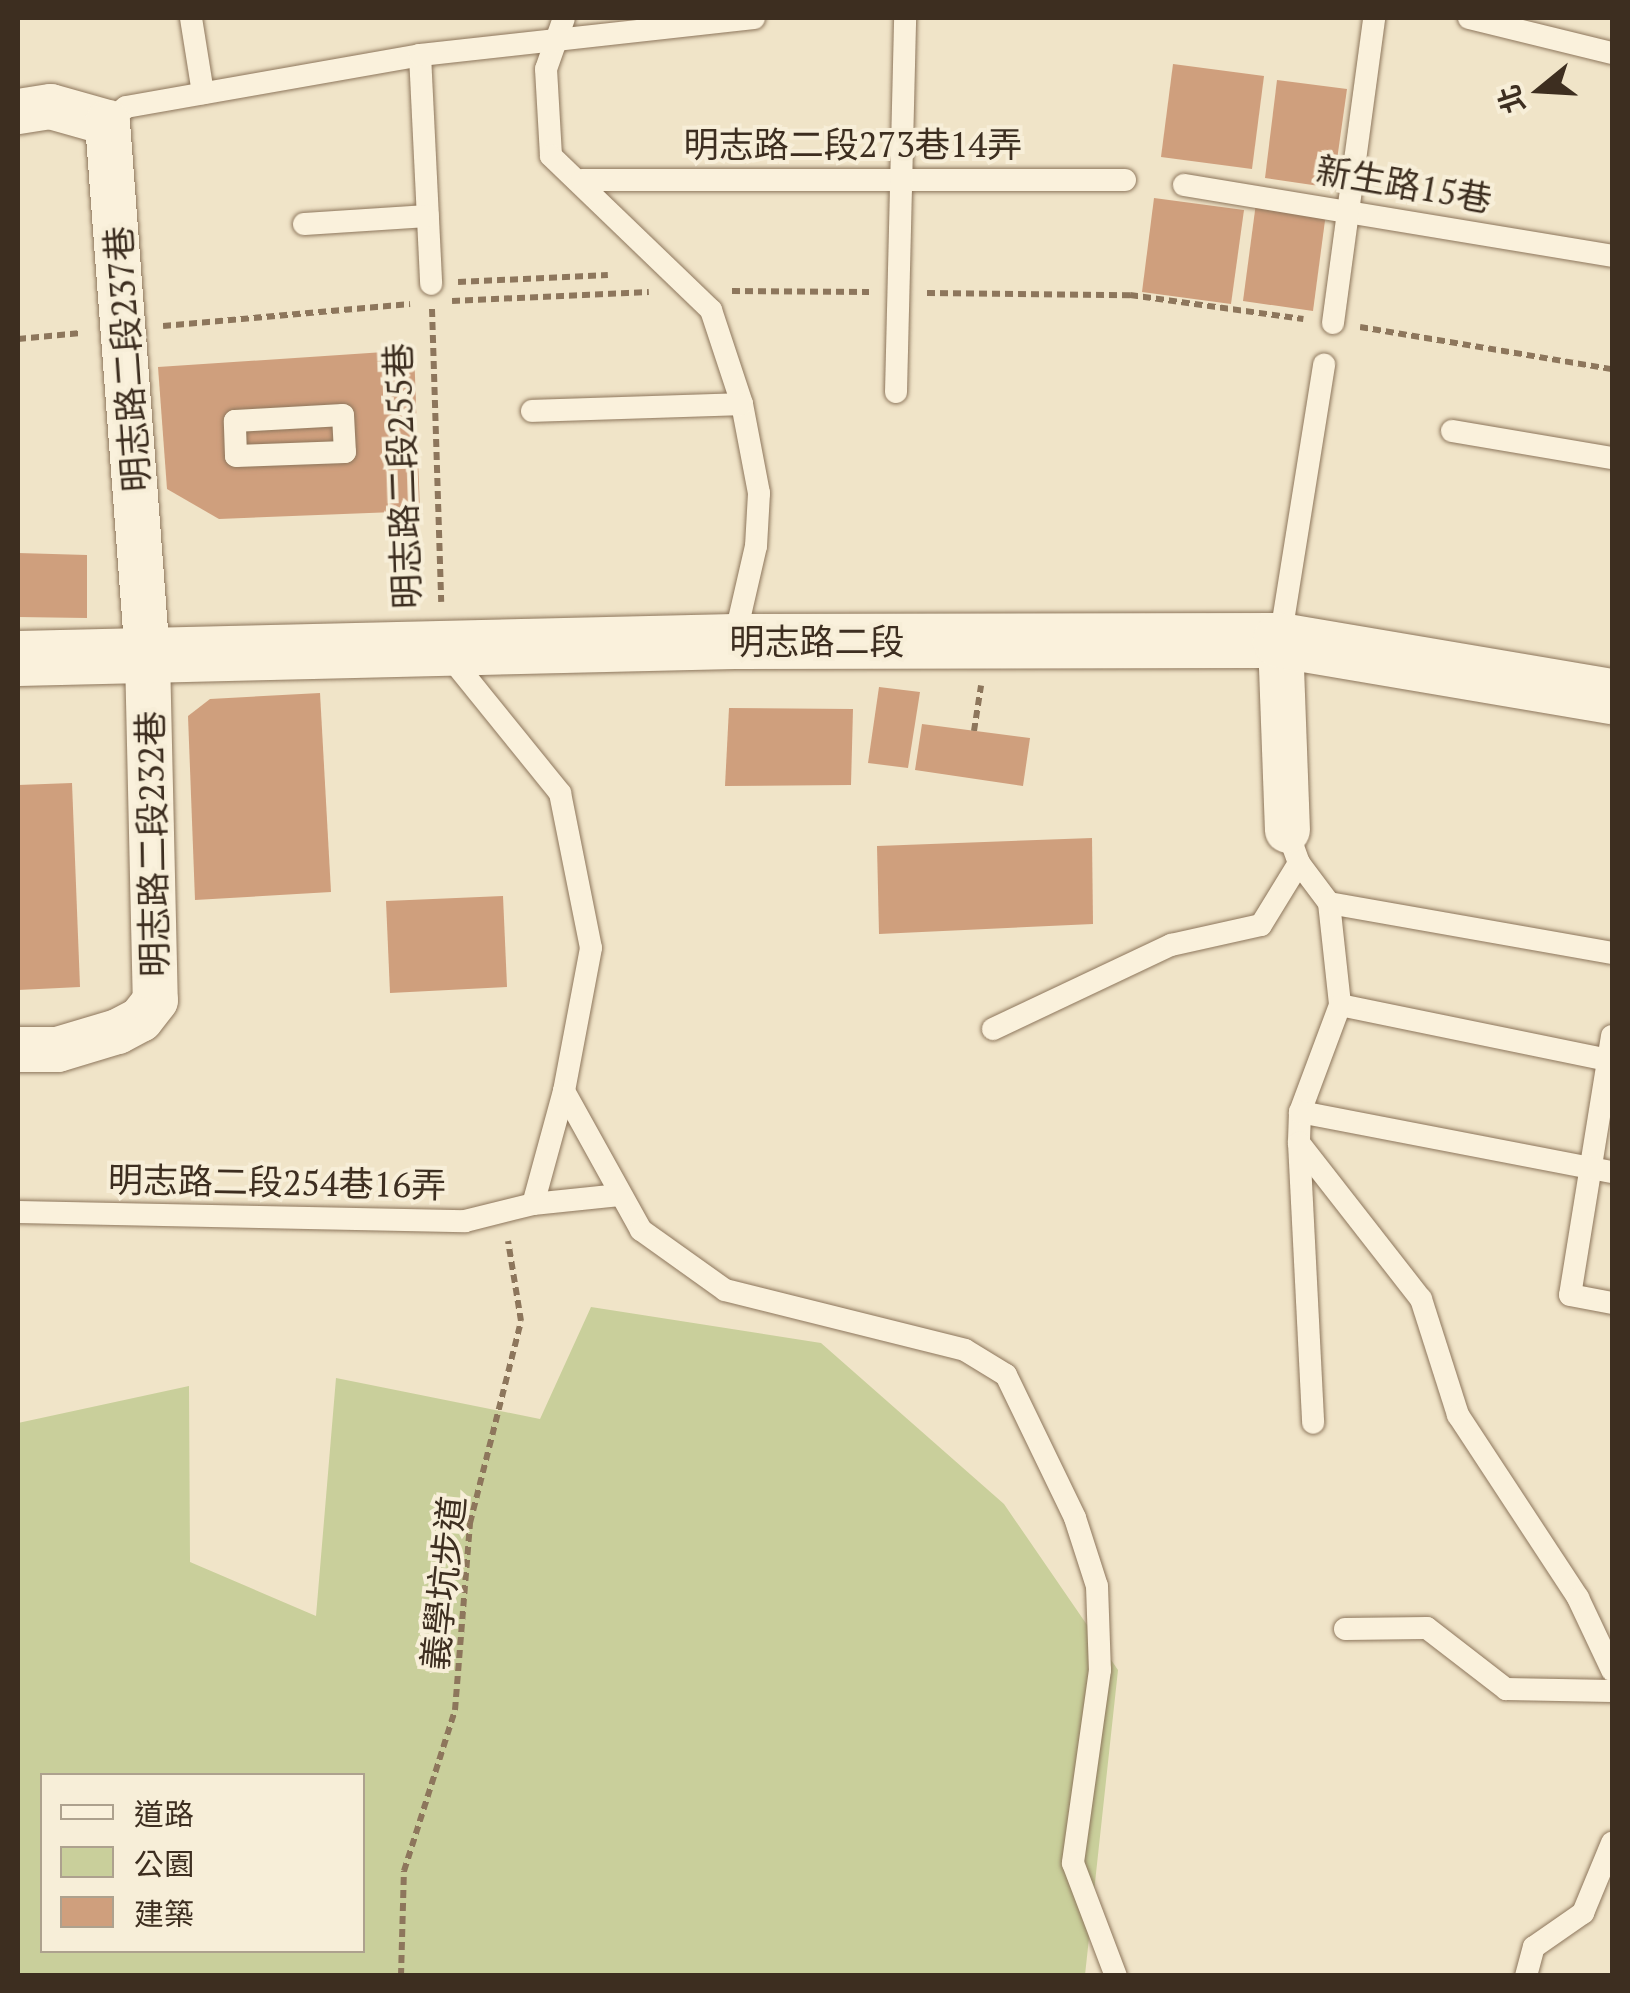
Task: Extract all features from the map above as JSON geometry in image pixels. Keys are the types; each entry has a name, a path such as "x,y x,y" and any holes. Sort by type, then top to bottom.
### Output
{"main road":[{"name":"明志路二段","path":"18,658 734,641 1280,640 1612,696"}],"street":[{"path":"34,109 107,122"},
{"name":"明志路二段237巷","path":"107,122 147,656"},
{"path":"1280,640 1293,847"},
{"name":"明志路二段232巷","path":"18,1049 57,1048 117,1031 140,1019 155,1000 147,656"}],"lane":[{"path":"192,18 203,93"},
{"path":"107,122 126,107 562,29 754,18"},
{"path":"896,392 905,18"},
{"path":"1333,323 1374,18"},
{"path":"1469,18 1612,53"},
{"path":"562,29 546,69 551,156 582,180 711,310 742,404 759,493 756,546 734,641"},
{"path":"420,55 431,293"},
{"name":"明志路二段273巷14弄","path":"582,180 899,176 1124,180"},
{"name":"新生路15巷","path":"1184,185 1349,209 1612,256"},
{"path":"304,224 428,216"},
{"path":"1280,640 1324,364"},
{"path":"532,410 742,404"},
{"path":"343,415 345,452 236,456 235,440 235,422 343,415"},
{"path":"1452,432 1612,458"},
{"path":"443,648 560,793 591,948 564,1091 533,1204"},
{"path":"1293,847 1329,903 1340,1005 1300,1112 1313,1423"},
{"path":"993,1029 1170,946 1261,925 1293,847"},
{"path":"1329,903 1612,953"},
{"path":"1340,1005 1611,1052 1602,1170 1570,1294 1612,1303"},
{"path":"564,1091 642,1230 724,1290 965,1350 1006,1375 1075,1518 1098,1586 1100,1670 1072,1863 1116,1976"},
{"path":"1300,1112 1602,1170"},
{"path":"1299,1142 1422,1299 1458,1415 1578,1598 1612,1670"},
{"name":"明志路二段254巷16弄","path":"18,1212 464,1222 533,1204 620,1195"},
{"path":"1346,1629 1427,1628 1506,1689 1612,1691"},
{"path":"1526,1976 1534,1947 1583,1912 1612,1843"}],"path":[{"path":"431,293 608,275"},
{"name":"明志路二段255巷","path":"431,293 443,648"},
{"path":"1333,323 1612,369"},
{"name":"義學坑步道","path":"401,1976 404,1870 456,1710 470,1523 521,1321 507,1234 533,1204"}],"green space":[{"path":"591,1307 821,1343 1004,1504 1118,1670 1085,1975 18,1975 18,1423 189,1386 190,1562 316,1616 336,1378 540,1419"}],"building":[{"path":"1173,64 1264,76 1252,169 1161,157"},
{"path":"1277,80 1347,89 1333,188 1265,178"},
{"path":"1154,198 1244,210 1231,304 1142,292"},
{"path":"1256,203 1326,213 1313,311 1243,301"},
{"path":"414,350 420,511 219,519 167,489 158,367"},
{"path":"18,553 87,555 87,618 18,617"},
{"path":"879,687 920,692 908,768 868,763"},
{"path":"320,693 331,892 195,900 188,716 210,699"},
{"path":"729,708 853,709 851,785 725,786"},
{"path":"922,724 1030,738 1023,786 915,770"},
{"path":"72,783 80,987 18,990 18,785"},
{"path":"1092,838 1093,924 879,934 877,846"},
{"path":"503,896 507,987 390,993 386,901"}]}
